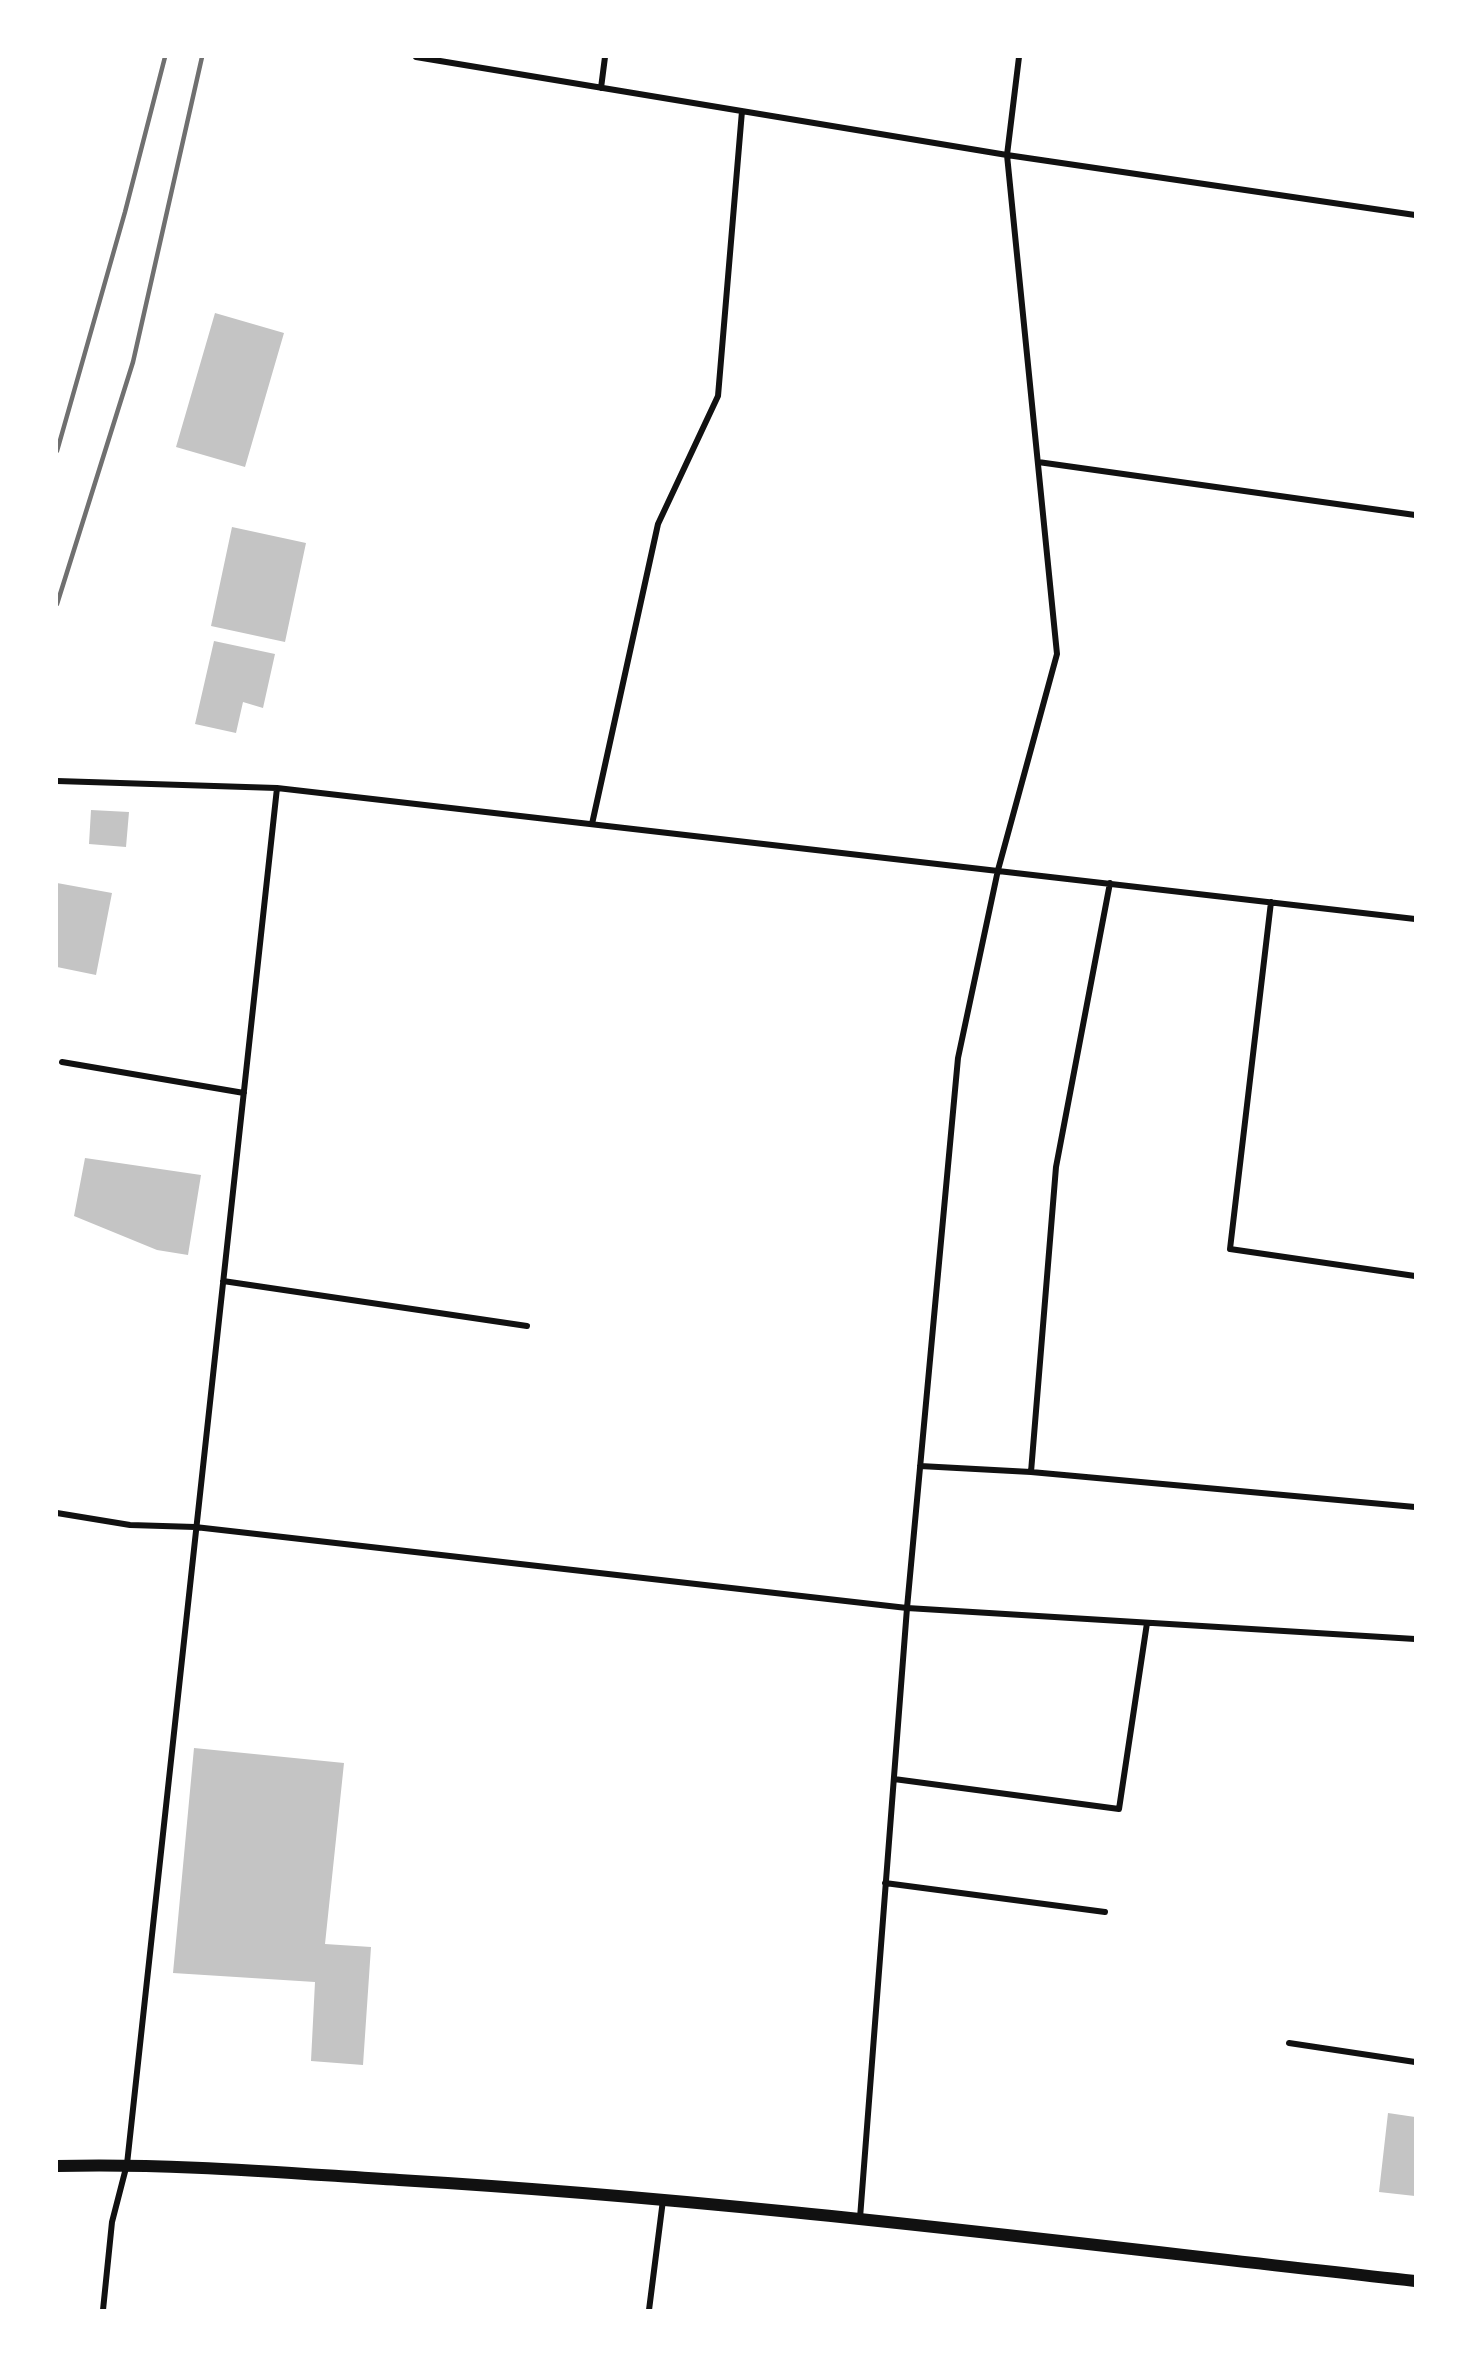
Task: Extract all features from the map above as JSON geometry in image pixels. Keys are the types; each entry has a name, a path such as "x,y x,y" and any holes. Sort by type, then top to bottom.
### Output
{"main road":[{"path":"57,2166 127,2164 504,2186 663,2199 860,2218 1415,2281"}],"street":[{"path":"416,57 1007,155 1415,215"},
{"path":"602,88 605,57"},
{"path":"860,2218 907,1608 958,1058 998,870 1057,654 1007,155 1019,57"},
{"path":"592,824 658,524 718,396 742,111"},
{"path":"1038,462 1415,515"},
{"path":"57,781 277,788 1415,919"},
{"path":"103,2310 112,2222 127,2164 277,788"},
{"path":"1031,1472 1056,1167 1110,883"},
{"path":"1271,902 1230,1249 1415,1276"},
{"path":"62,1062 244,1093"},
{"path":"223,1281 527,1326"},
{"path":"920,1466 1031,1472 1415,1507"},
{"path":"57,1513 130,1525 195,1527 907,1608 1415,1639"},
{"path":"894,1779 1119,1809 1147,1623"},
{"path":"885,1882 1104,1912"},
{"path":"1289,2043 1415,2062"},
{"path":"649,2310 663,2199"}],"building":[{"path":"215,313 284,333 245,467 176,447"},
{"path":"232,527 306,543 285,642 211,626"},
{"path":"214,641 275,654 263,708 243,702 236,733 195,724"},
{"path":"91,810 129,812 126,847 89,844"},
{"path":"57,883 112,893 96,975 57,967"},
{"path":"85,1158 201,1175 188,1255 157,1250 74,1216"},
{"path":"194,1748 344,1763 325,1944 371,1947 363,2065 311,2061 315,1982 173,1973"},
{"path":"1388,2113 1415,2117 1415,2196 1379,2192"}],"railway":[{"path":"57,451 125,212 165,57"},
{"path":"57,604 133,362 202,57"}]}
